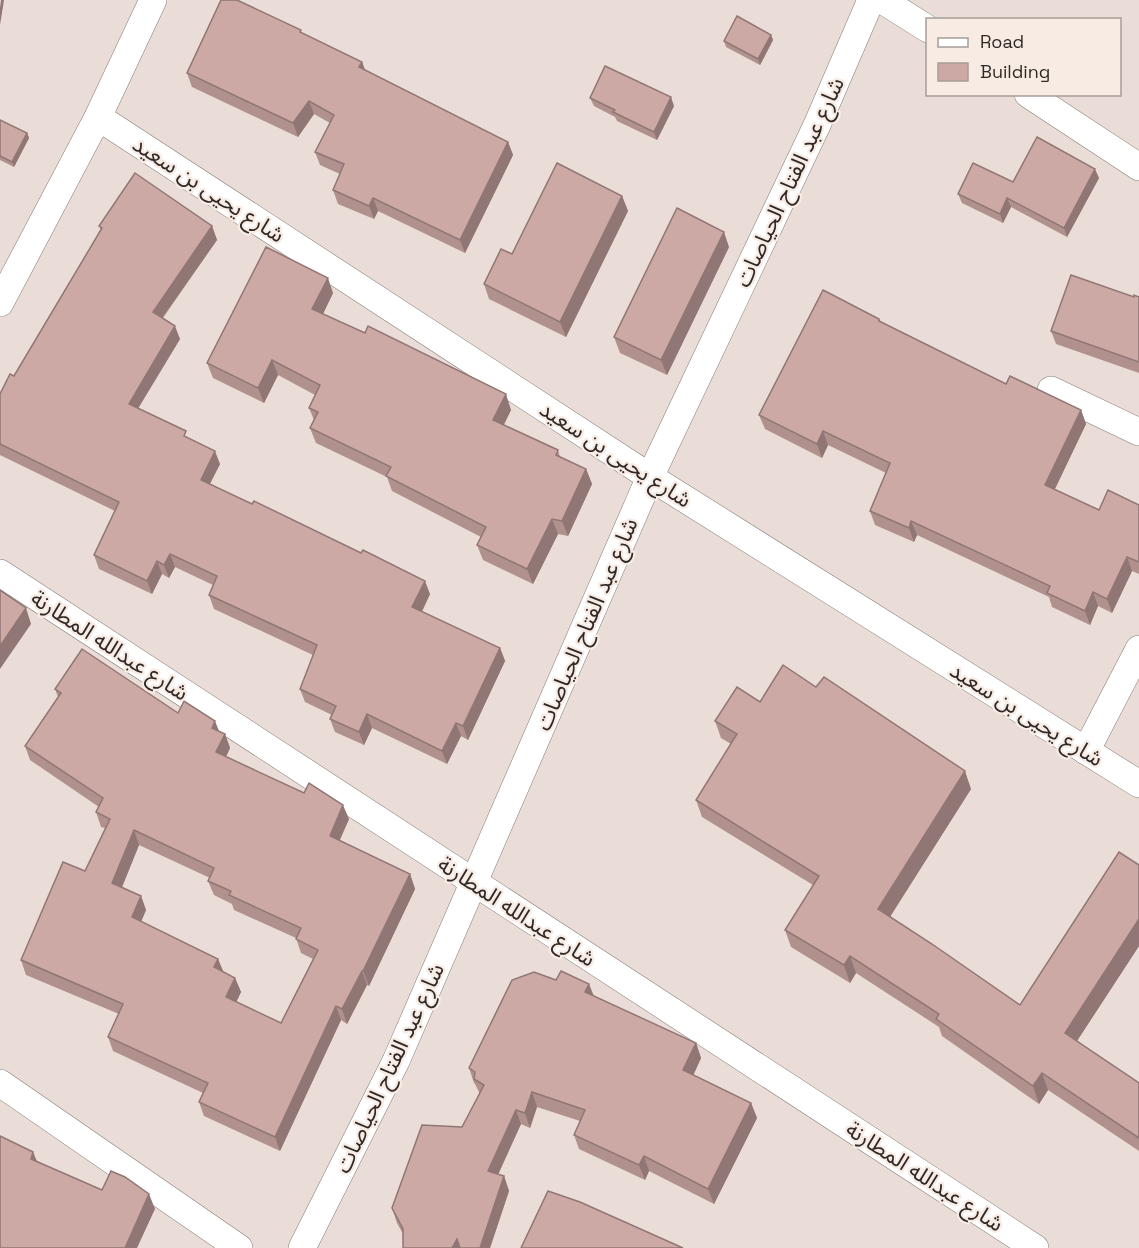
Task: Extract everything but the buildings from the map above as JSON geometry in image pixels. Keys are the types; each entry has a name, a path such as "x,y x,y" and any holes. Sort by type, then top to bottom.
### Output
{"street":[{"path":"0,303 98,117 153,0"},
{"name":"شارع عبد الفتاح الحياصات","path":"302,1248 396,1061 650,477 817,125 871,0"},
{"path":"882,0 926,28"},
{"path":"1031,96 1139,167"},
{"name":"شارع يحيى بن سعيد","path":"98,117 650,477 1139,784"},
{"path":"1051,390 1139,432"},
{"name":"شارع عبدالله المطارنة","path":"0,573 1035,1248"},
{"path":"1086,751 1139,649"},
{"path":"0,1083 239,1248"}]}
